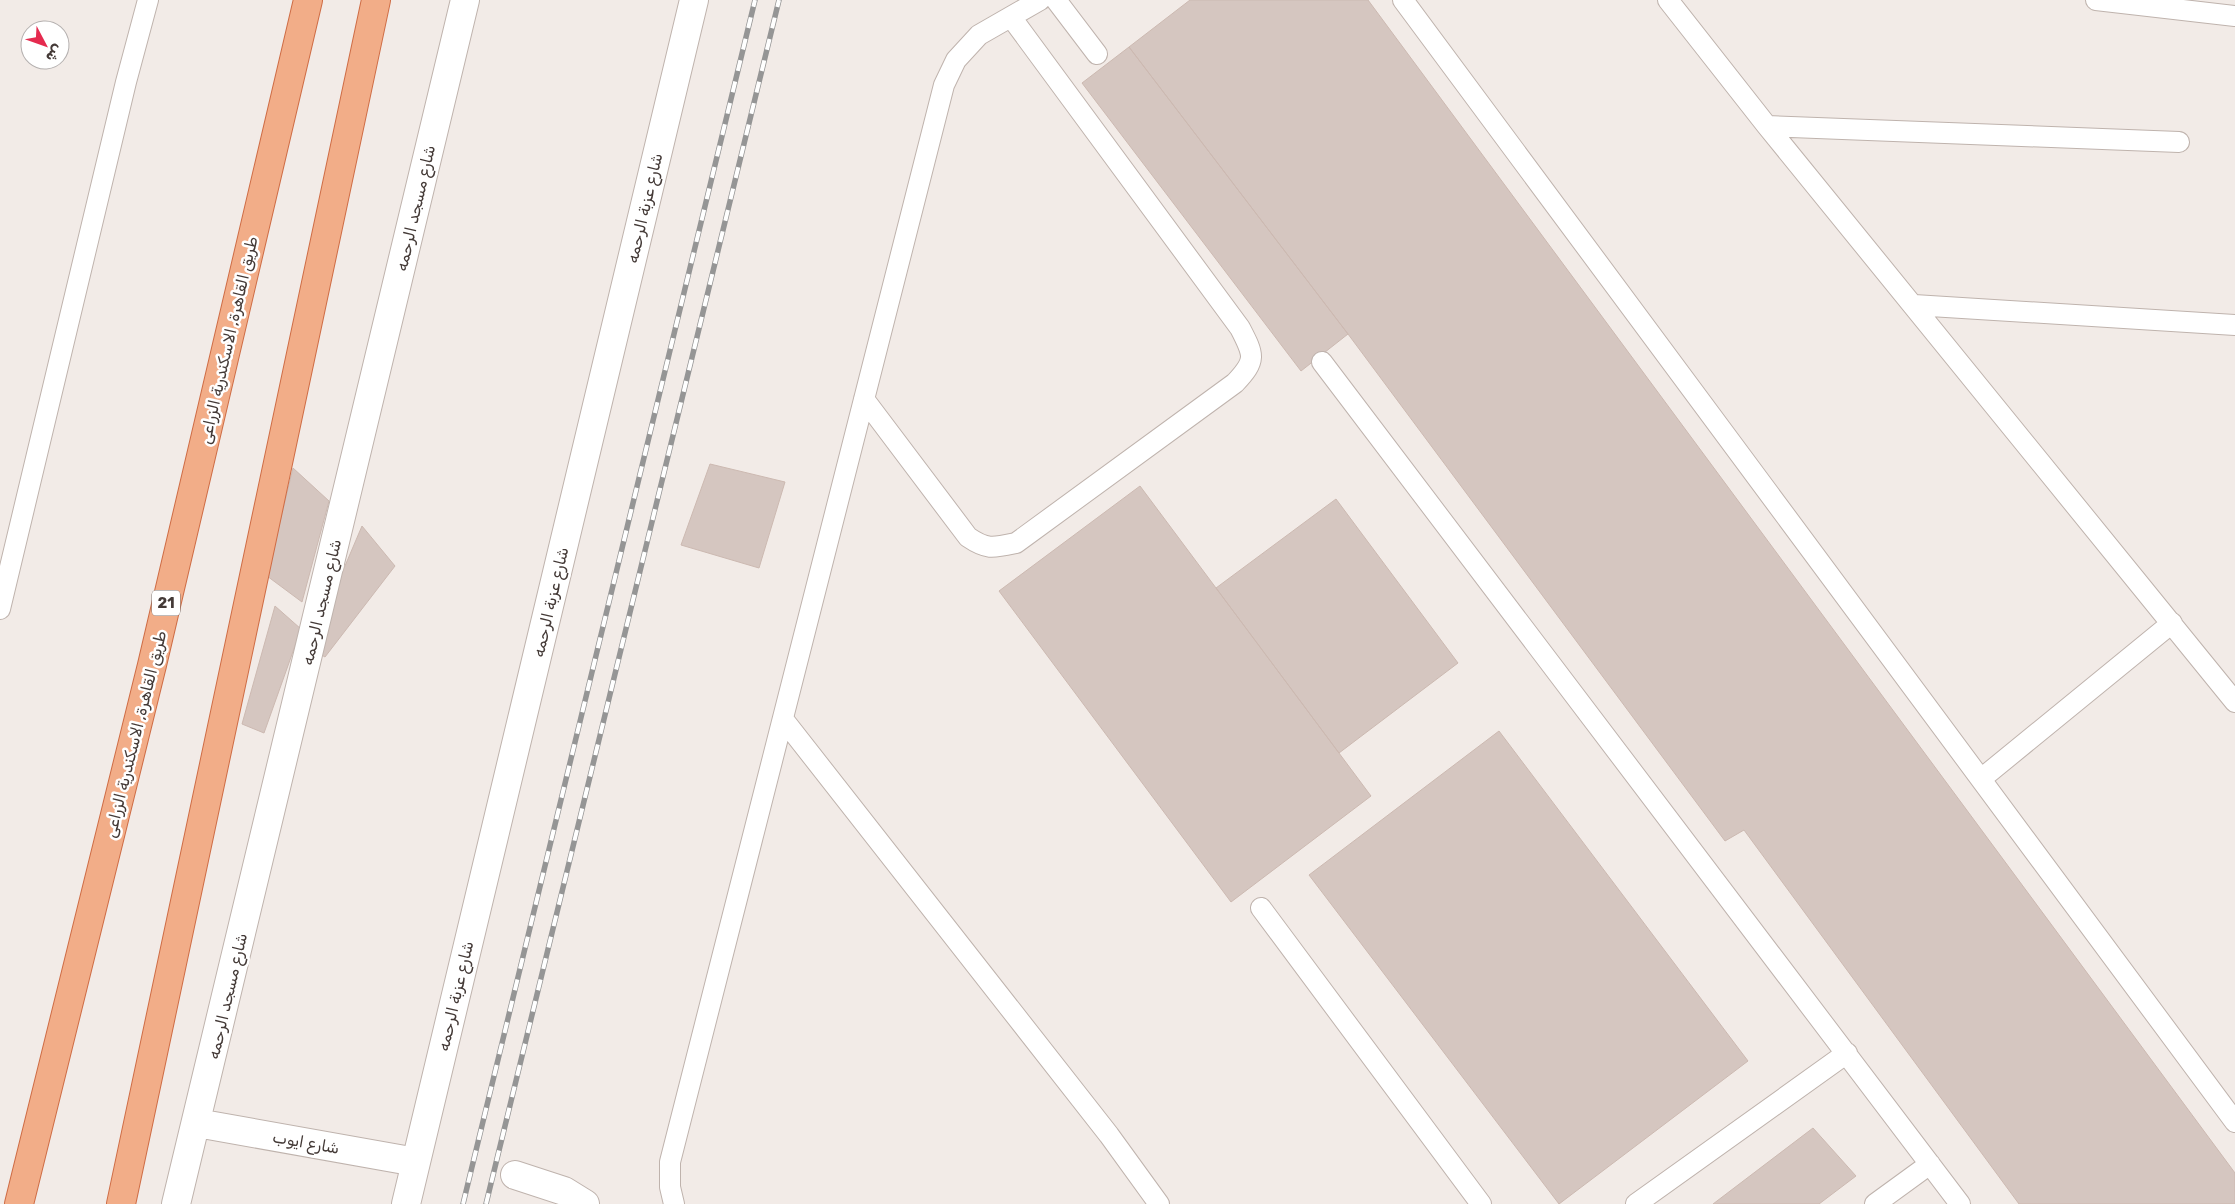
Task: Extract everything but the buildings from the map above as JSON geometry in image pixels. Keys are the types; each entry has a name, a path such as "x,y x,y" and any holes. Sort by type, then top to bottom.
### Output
{"highway":[{"name":"طريق القاهرة, الاسكندرية الزراعى","path":"19,1204 152,666 308,0"},
{"path":"121,1204 376,0"}],"street":[{"name":"شارع مسجد الرحمه","path":"176,1204 465,0"},
{"name":"شارع عزبة الرحمه","path":"406,1204 694,0"},
{"name":"شارع ايوب","path":"197,1122 416,1162"},
{"path":"515,1175 564,1191 585,1204"}],"lane":[{"path":"0,610 126,82 148,0"},
{"path":"674,1204 670,1188 670,1162 944,85 956,60 979,35 1040,0"},
{"path":"1056,0 1097,54"},
{"path":"1403,0 2235,1122"},
{"path":"1668,0 1767,126 2235,702"},
{"path":"2096,0 2140,2 2235,16"},
{"path":"864,399 968,537 982,547 994,548 1016,543 1235,383 1249,368 1251,350 1240,328 1011,17"},
{"path":"1767,126 2179,142"},
{"path":"1914,305 2234,329"},
{"path":"1322,362 1960,1204"},
{"path":"1981,779 2172,623"},
{"path":"783,719 1109,1135 1158,1204"},
{"path":"1261,908 1481,1204"},
{"path":"1636,1204 1847,1053"},
{"path":"1875,1204 1930,1164"}],"railway":[{"path":"463,1204 755,0"},
{"path":"486,1204 779,0"}]}
